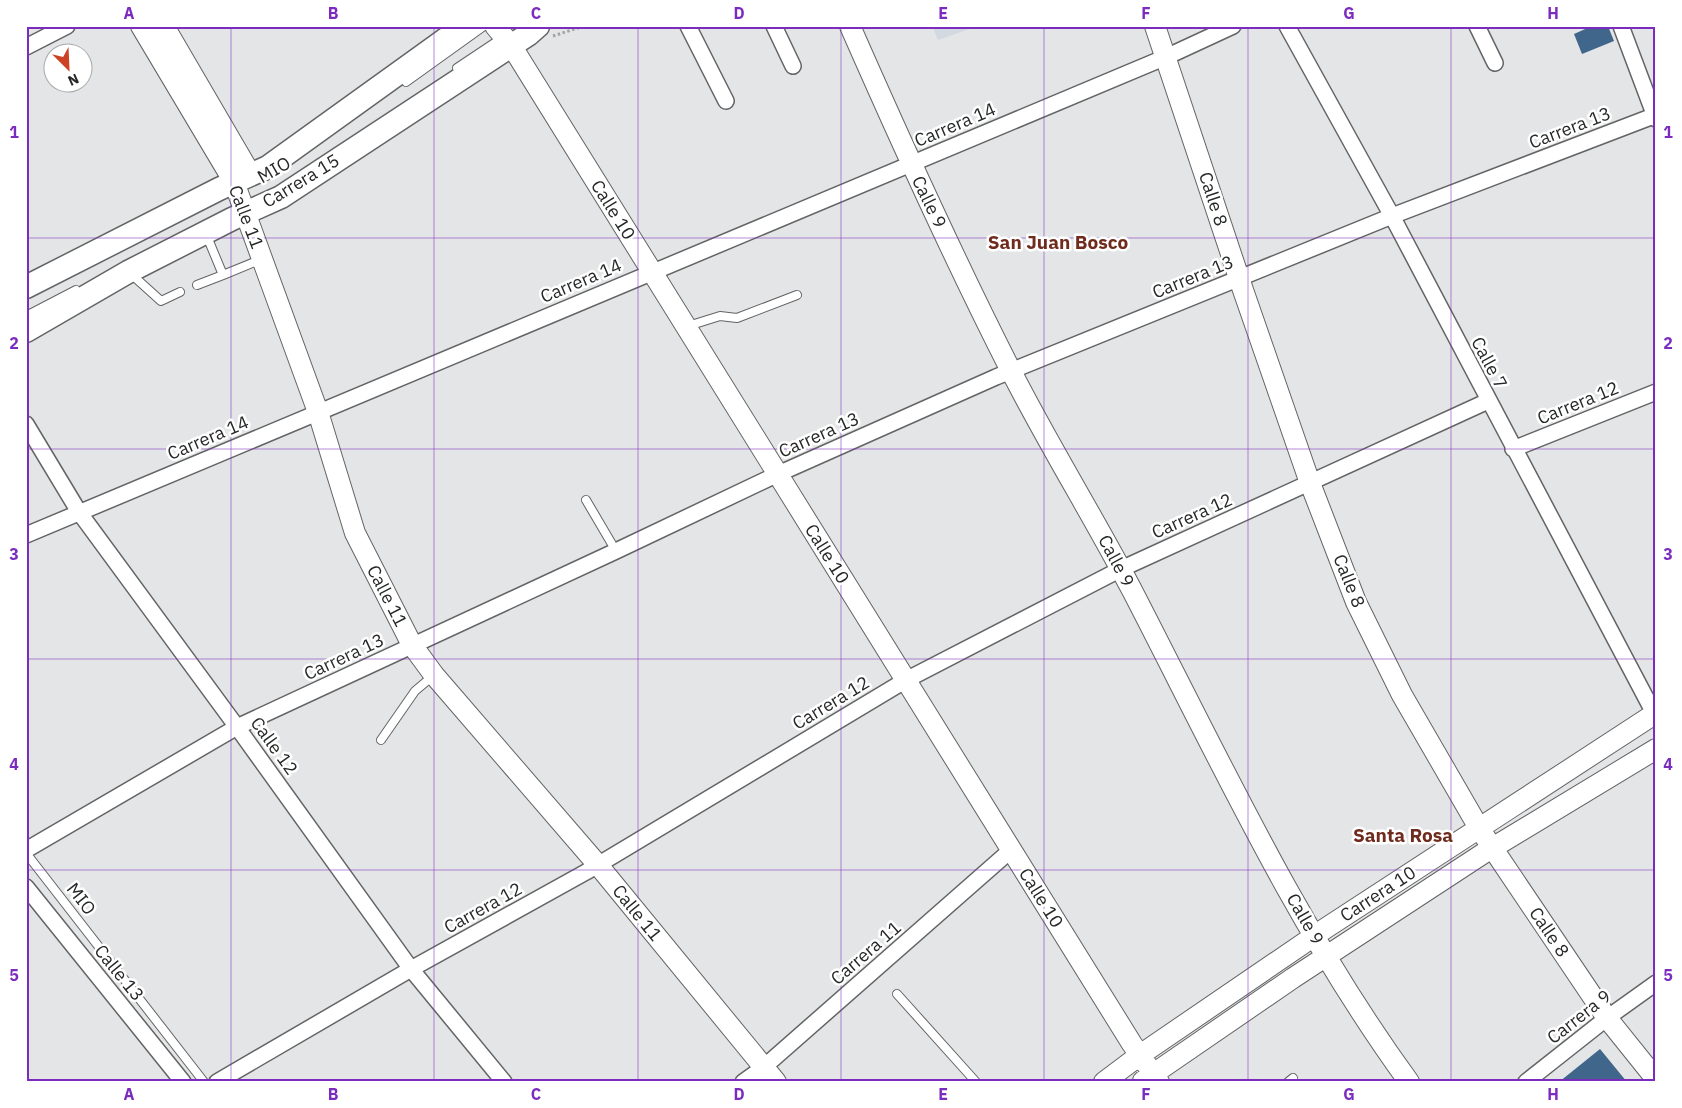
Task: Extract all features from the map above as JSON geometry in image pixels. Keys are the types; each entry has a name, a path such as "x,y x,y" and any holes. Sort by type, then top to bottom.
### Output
{"main road":[{"name":"Calle 11","path":"141,26 244,194"},
{"name":"Calle 11","path":"164,26 244,194 262,259 318,412 355,533 412,646 434,675 598,865 770,1074"},
{"name":"Carrera 15","path":"26,330 128,272 206,233 268,167 464,26"},
{"name":"Calle 9","path":"850,26 911,164 1011,371 1121,569 1260,838 1314,936 1358,1008 1409,1082"},
{"name":"Calle 8","path":"1155,26 1310,483 1356,602 1402,695 1479,828 1607,1018 1656,1080"},
{"name":"Carrera 15","path":"26,287 244,194 281,197 505,36 545,32"},
{"name":"Calle 10","path":"505,36 1140,1055 1151,1079"},
{"name":"Carrera 10","path":"1104,1082 1140,1055 1314,936 1655,715"},
{"name":"Carrera 10","path":"1151,1079 1326,956 1493,847 1656,749"}],"street":[{"path":"26,47 67,26"},
{"path":"688,26 726,101"},
{"path":"774,26 793,66"},
{"name":"Carrera 14","path":"26,535 1166,57 1233,26"},
{"name":"Calle 7","path":"1288,26 1392,216 1513,449 1655,715"},
{"path":"1477,26 1495,62"},
{"path":"1621,26 1655,117"},
{"name":"Carrera 13","path":"26,851 237,727 778,474 1011,371 1239,278 1392,216 1655,117"},
{"name":"Carrera 12","path":"1513,449 1656,392"},
{"name":"Carrera 12","path":"217,1082 411,969 598,865 906,680 1121,569 1488,400"},
{"name":"Calle 12","path":"26,424 79,512 411,969 504,1082"},
{"name":"Carrera 11","path":"743,1082 770,1074 1011,850"},
{"name":"Calle 13","path":"26,887 183,1082"},
{"name":"Carrera 9","path":"1526,1082 1607,1018 1656,983"}],"lane":[{"path":"402,84 484,26"},
{"path":"447,75 505,36"},
{"name":"MIO","path":"188,214 244,194"},
{"path":"206,233 223,275"},
{"path":"196,285 262,259"},
{"path":"128,272 161,300 180,292"},
{"path":"26,316 79,288"},
{"path":"686,327 720,316 737,318 797,295"},
{"path":"586,500 616,551"},
{"path":"381,740 415,691 434,675"},
{"name":"MIO","path":"26,851 204,1082"},
{"path":"897,994 976,1082"}],"path":[{"path":"545,32 584,26"}],"shaded area":[{"path":"932,26 978,26 938,40"}],"building":[{"path":"1592,26 1608,26 1614,41 1582,54 1574,34"},
{"path":"1600,1049 1627,1082 1559,1082"}],"district":[{"name":"San Juan Bosco","path":"1058,242"},
{"name":"Santa Rosa","path":"1403,835"}]}
